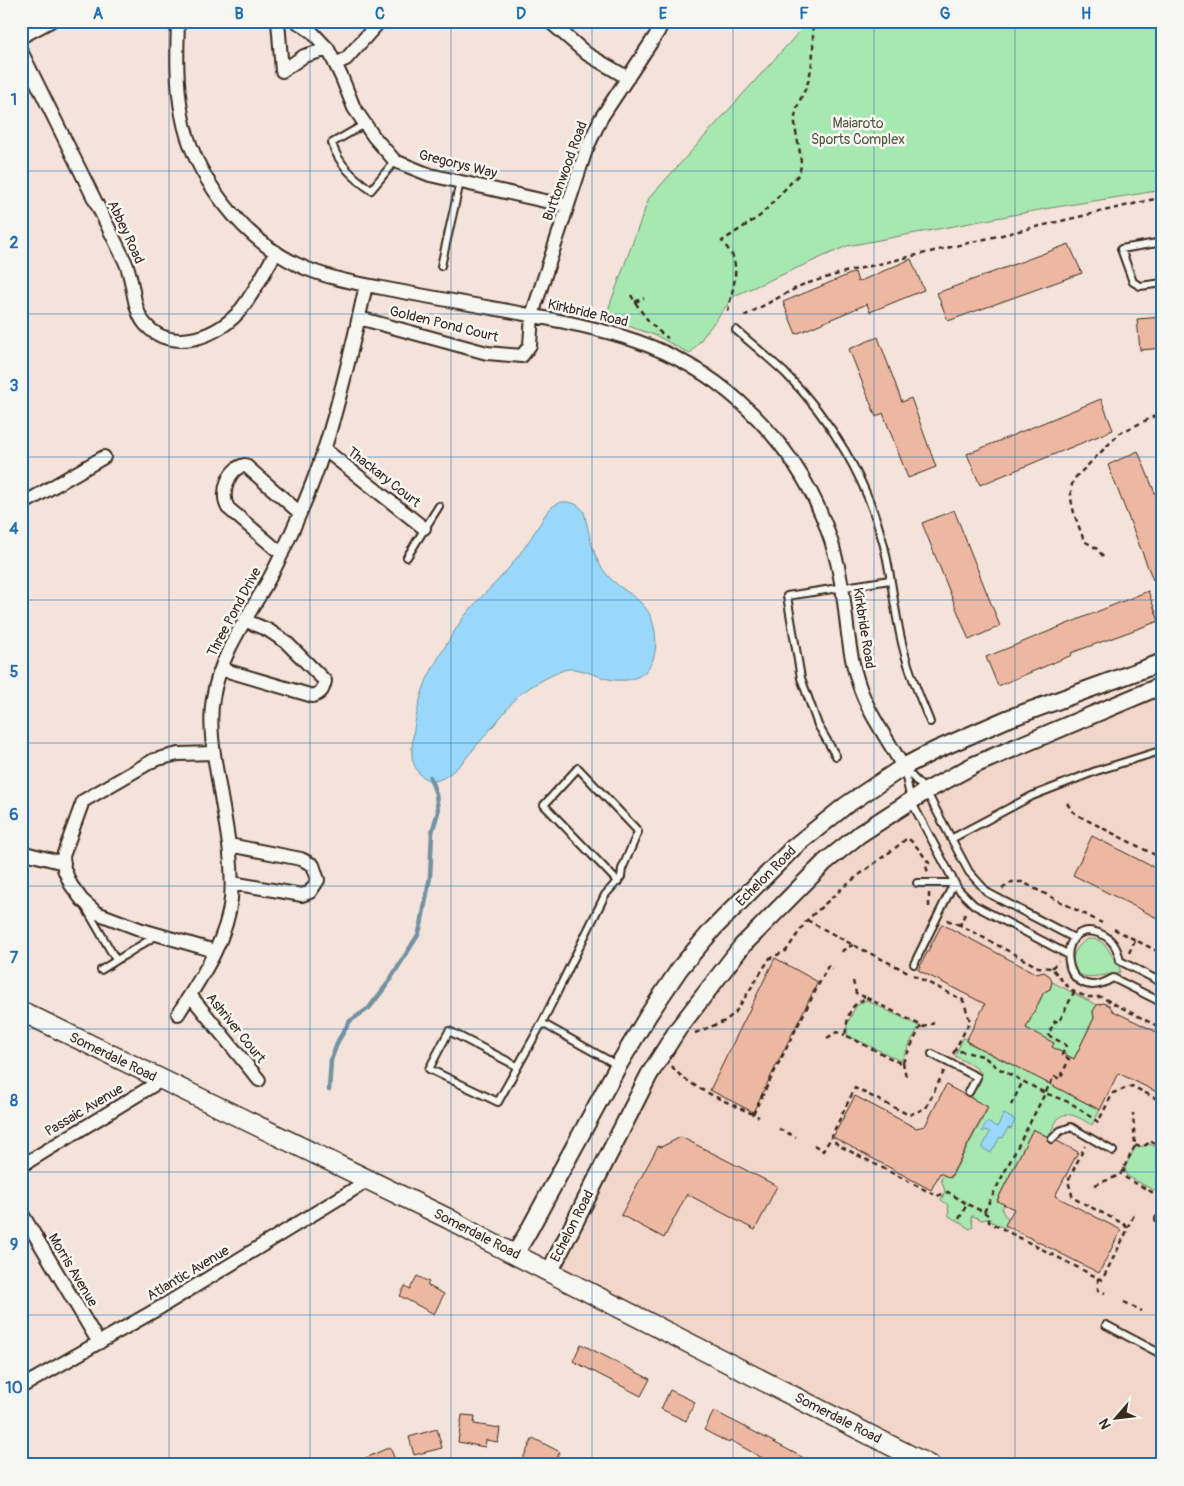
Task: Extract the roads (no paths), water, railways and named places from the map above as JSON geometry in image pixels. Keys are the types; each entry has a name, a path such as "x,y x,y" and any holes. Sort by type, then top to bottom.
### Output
{"main road":[{"name":"Somerdale Road","path":"21,1011 449,1219 929,1465"}],"street":[{"path":"21,37 51,21"},
{"name":"Kirkbride Road","path":"178,21 179,96 182,117 192,147 215,192 249,232 276,252 312,271 366,285 587,326 630,338 697,368 735,398 765,426 784,449 813,494 824,518 832,541 842,588 852,658 858,683 872,716 903,767"},
{"path":"278,21 282,70 304,56 328,49"},
{"name":"Gregorys Way","path":"296,21 312,32 328,49 354,108 374,137 396,161 430,175 567,206"},
{"path":"335,64 346,59 380,21"},
{"path":"549,21 587,54 628,78"},
{"name":"Buttonwood Road","path":"522,356 530,345 532,316 586,150 601,118 658,32 663,21"},
{"name":"Abbey Road","path":"21,51 129,270 139,314 146,325 172,341 198,338 216,330 242,308 276,252"},
{"name":"Three Pond Drive","path":"178,1014 215,951 228,915 231,900 232,883 229,845 214,753 211,716 213,698 229,648 282,554 324,449 366,285"},
{"name":"Golden Pond Court","path":"359,318 488,353 522,356"},
{"name":"Thackary Court","path":"324,449 424,528"},
{"path":"21,505 104,458"},
{"path":"282,554 228,508 225,486 229,477 241,466 245,465 300,513"},
{"path":"221,669 313,696 323,690 325,681 286,642 268,630 244,620"},
{"name":"Echelon Road","path":"515,1254 618,1066 649,1014 680,968 713,929 794,848 845,806 903,767 936,750 1008,719 1163,662"},
{"name":"Echelon Road","path":"550,1271 649,1075 678,1029 742,946 825,862 860,834 926,791 974,765 1163,684"},
{"path":"1129,699 1163,694"},
{"path":"214,753 178,754 154,760 83,801 65,849 64,869 71,885 82,900 97,913 157,934 215,951"},
{"path":"229,845 300,859 313,866 318,880 310,892 302,895 232,883"},
{"path":"21,852 64,863"},
{"name":"Ashriver Court","path":"190,994 259,1080"},
{"name":"Passaic Avenue","path":"21,1166 162,1080"},
{"name":"Atlantic Avenue","path":"21,1387 162,1307 369,1180"},
{"name":"Morris Avenue","path":"21,1212 99,1343"}],"lane":[{"path":"365,124 332,143 335,155 353,178 371,190 396,161"},
{"path":"441,266 460,182"},
{"path":"1163,242 1121,249 1133,282 1140,286 1163,283"},
{"path":"736,330 784,372 808,398 855,467 872,506 884,543 903,646 911,674 930,722"},
{"name":"Thackary Court","path":"407,557 439,506"},
{"path":"836,756 818,725 801,678 787,596 890,580"},
{"path":"952,838 1032,796 1096,771 1163,750"},
{"path":"903,767 926,791 970,872 988,893 1074,938"},
{"path":"903,767 911,801 954,883 974,905 1067,954"},
{"path":"518,1066 449,1031 430,1068 498,1102 542,1023 605,895 618,882 638,832 578,768 544,805 618,882"},
{"path":"917,883 954,883"},
{"path":"914,964 954,883"},
{"path":"82,900 116,960"},
{"path":"1163,983 1120,961 1119,952 1114,944 1108,937 1099,933 1081,933 1074,938 1067,954 1068,964 1072,972 1086,984 1096,985 1105,983 1113,978 1163,1003"},
{"path":"101,970 157,934"},
{"path":"542,1023 618,1066"},
{"path":"932,1054 977,1077 969,1092"},
{"path":"1052,1139 1060,1131 1071,1127 1113,1151"},
{"path":"1106,1325 1163,1355"}],"water":[{"path":"561,502 574,504 582,509 598,562 614,582 639,601 649,612 655,631 656,643 652,663 638,677 628,680 609,679 576,669 564,670 546,678 518,696 462,763 452,772 435,781 424,778 414,764 412,748 419,702 431,672 463,618 514,561 546,513"},
{"path":"1004,1114 1015,1120 1011,1129 1008,1128 1003,1138 1000,1137 991,1153 982,1148 990,1132 982,1131 987,1122 997,1127"}],"waterway":[{"path":"329,1090 331,1060 338,1041 350,1021 369,1008 386,986 418,935 430,877 432,832 438,812 436,794 430,777"}],"park label":[{"name":"Maiaroto Sports Complex","path":"858,132"}]}
